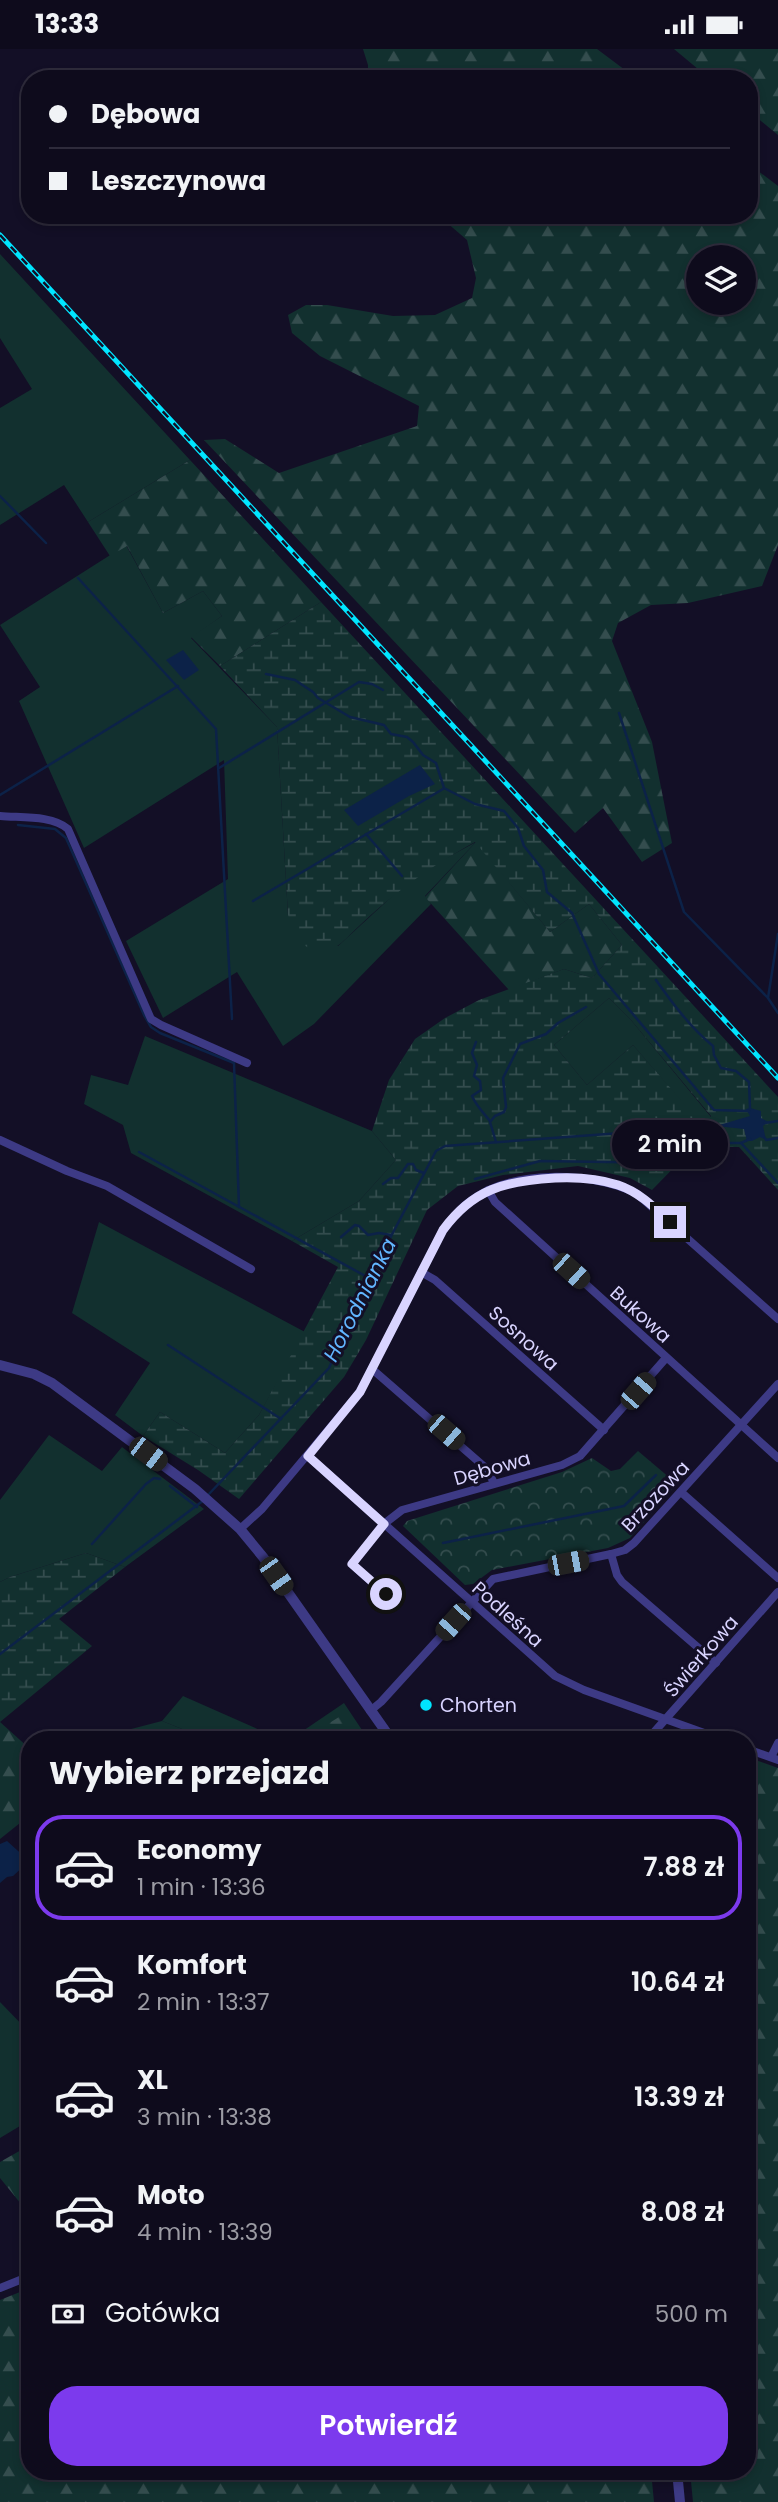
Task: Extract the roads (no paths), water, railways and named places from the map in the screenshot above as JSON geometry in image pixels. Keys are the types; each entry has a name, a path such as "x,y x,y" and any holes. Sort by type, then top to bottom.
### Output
{"street":[{"path":"0,816 62,823 68,829 151,1019 247,1063"},
{"path":"0,1140 66,1171 107,1186 251,1269"},
{"path":"240,1529 262,1509 360,1392 443,1230 456,1213 488,1190 526,1180 572,1178 592,1178 619,1185 652,1205 778,1319"},
{"name":"Bukowa","path":"488,1190 495,1202 778,1458"},
{"name":"Sosnowa","path":"421,1272 435,1280 604,1430"},
{"name":"Dębowa","path":"386,1594 352,1564 384,1524 402,1510 562,1465 580,1456 666,1358"},
{"path":"0,1365 34,1374 52,1383 195,1489 240,1529 263,1557 385,1731"},
{"path":"372,1369 487,1469 494,1483"},
{"name":"Brzozowa","path":"370,1711 493,1579 611,1554 625,1550 634,1543 778,1384"},
{"name":"Podleśna","path":"308,1456 555,1677 698,1731"},
{"path":"681,1492 778,1578"},
{"path":"611,1554 617,1575 622,1581 716,1663"},
{"name":"Świerkowa","path":"656,1731 778,1592"},
{"path":"756,1752 775,1758 778,1743"},
{"path":"0,2288 21,2280"},
{"path":"678,2480 680,2502"}],"water":[{"path":"183,650 199,670 184,680 166,660"},
{"path":"420,765 435,784 358,826 344,810"},
{"path":"746,1109 761,1111 761,1118 768,1122 763,1126 766,1140 760,1137 747,1141 744,1129 716,1126 750,1116"},
{"path":"7,1841 21,1854 21,1869 0,1883 0,1844"}],"waterway":[{"path":"0,496 46,543"},
{"path":"78,578 216,729 232,1019"},
{"path":"266,674 295,680 350,717 384,725 391,734 407,737 423,755 436,763 444,788 475,804 504,811 518,828 524,846 543,870 547,892 572,913 599,974 714,1110 749,1111"},
{"path":"219,768 359,682 372,684 383,690"},
{"path":"0,795 178,686"},
{"path":"619,713 684,912 768,998"},
{"path":"253,901 443,789"},
{"path":"18,825 55,829 66,838 151,1027 234,1063 239,1207"},
{"path":"366,834 402,876"},
{"path":"778,934 768,998 778,1013"},
{"path":"656,980 689,1023 713,1046 714,1055 721,1068 736,1071 749,1082 750,1109"},
{"path":"496,1142 490,1122 504,1112 506,1107 503,1078 520,1044 546,1034 558,1023 586,1007"},
{"path":"476,1042 472,1053 477,1065 474,1076 480,1081 481,1090 472,1096 490,1121"},
{"name":"Horodnianka","path":"765,1123 778,1121"},
{"name":"Horodnianka","path":"208,1495 329,1368 369,1278 436,1151 445,1146 717,1126"},
{"path":"765,1138 778,1138"},
{"path":"711,1143 741,1143 750,1139"},
{"path":"475,1179 540,1161 675,1163 694,1143"},
{"path":"741,1143 778,1183"},
{"path":"139,1152 369,1278"},
{"path":"383,1184 391,1178 398,1178 408,1164 413,1164 416,1170 424,1173"},
{"path":"341,1237 355,1225 368,1235 391,1235"},
{"path":"168,1345 281,1419"},
{"path":"443,1543 624,1506 656,1475"},
{"path":"92,1544 146,1484 154,1478 160,1479"},
{"path":"170,1486 197,1507"},
{"name":"Horodnianka","path":"0,1654 204,1500"}],"railway":[{"path":"0,235 778,1078"}],"place":[{"name":"Chorten","path":"426,1705"}]}
